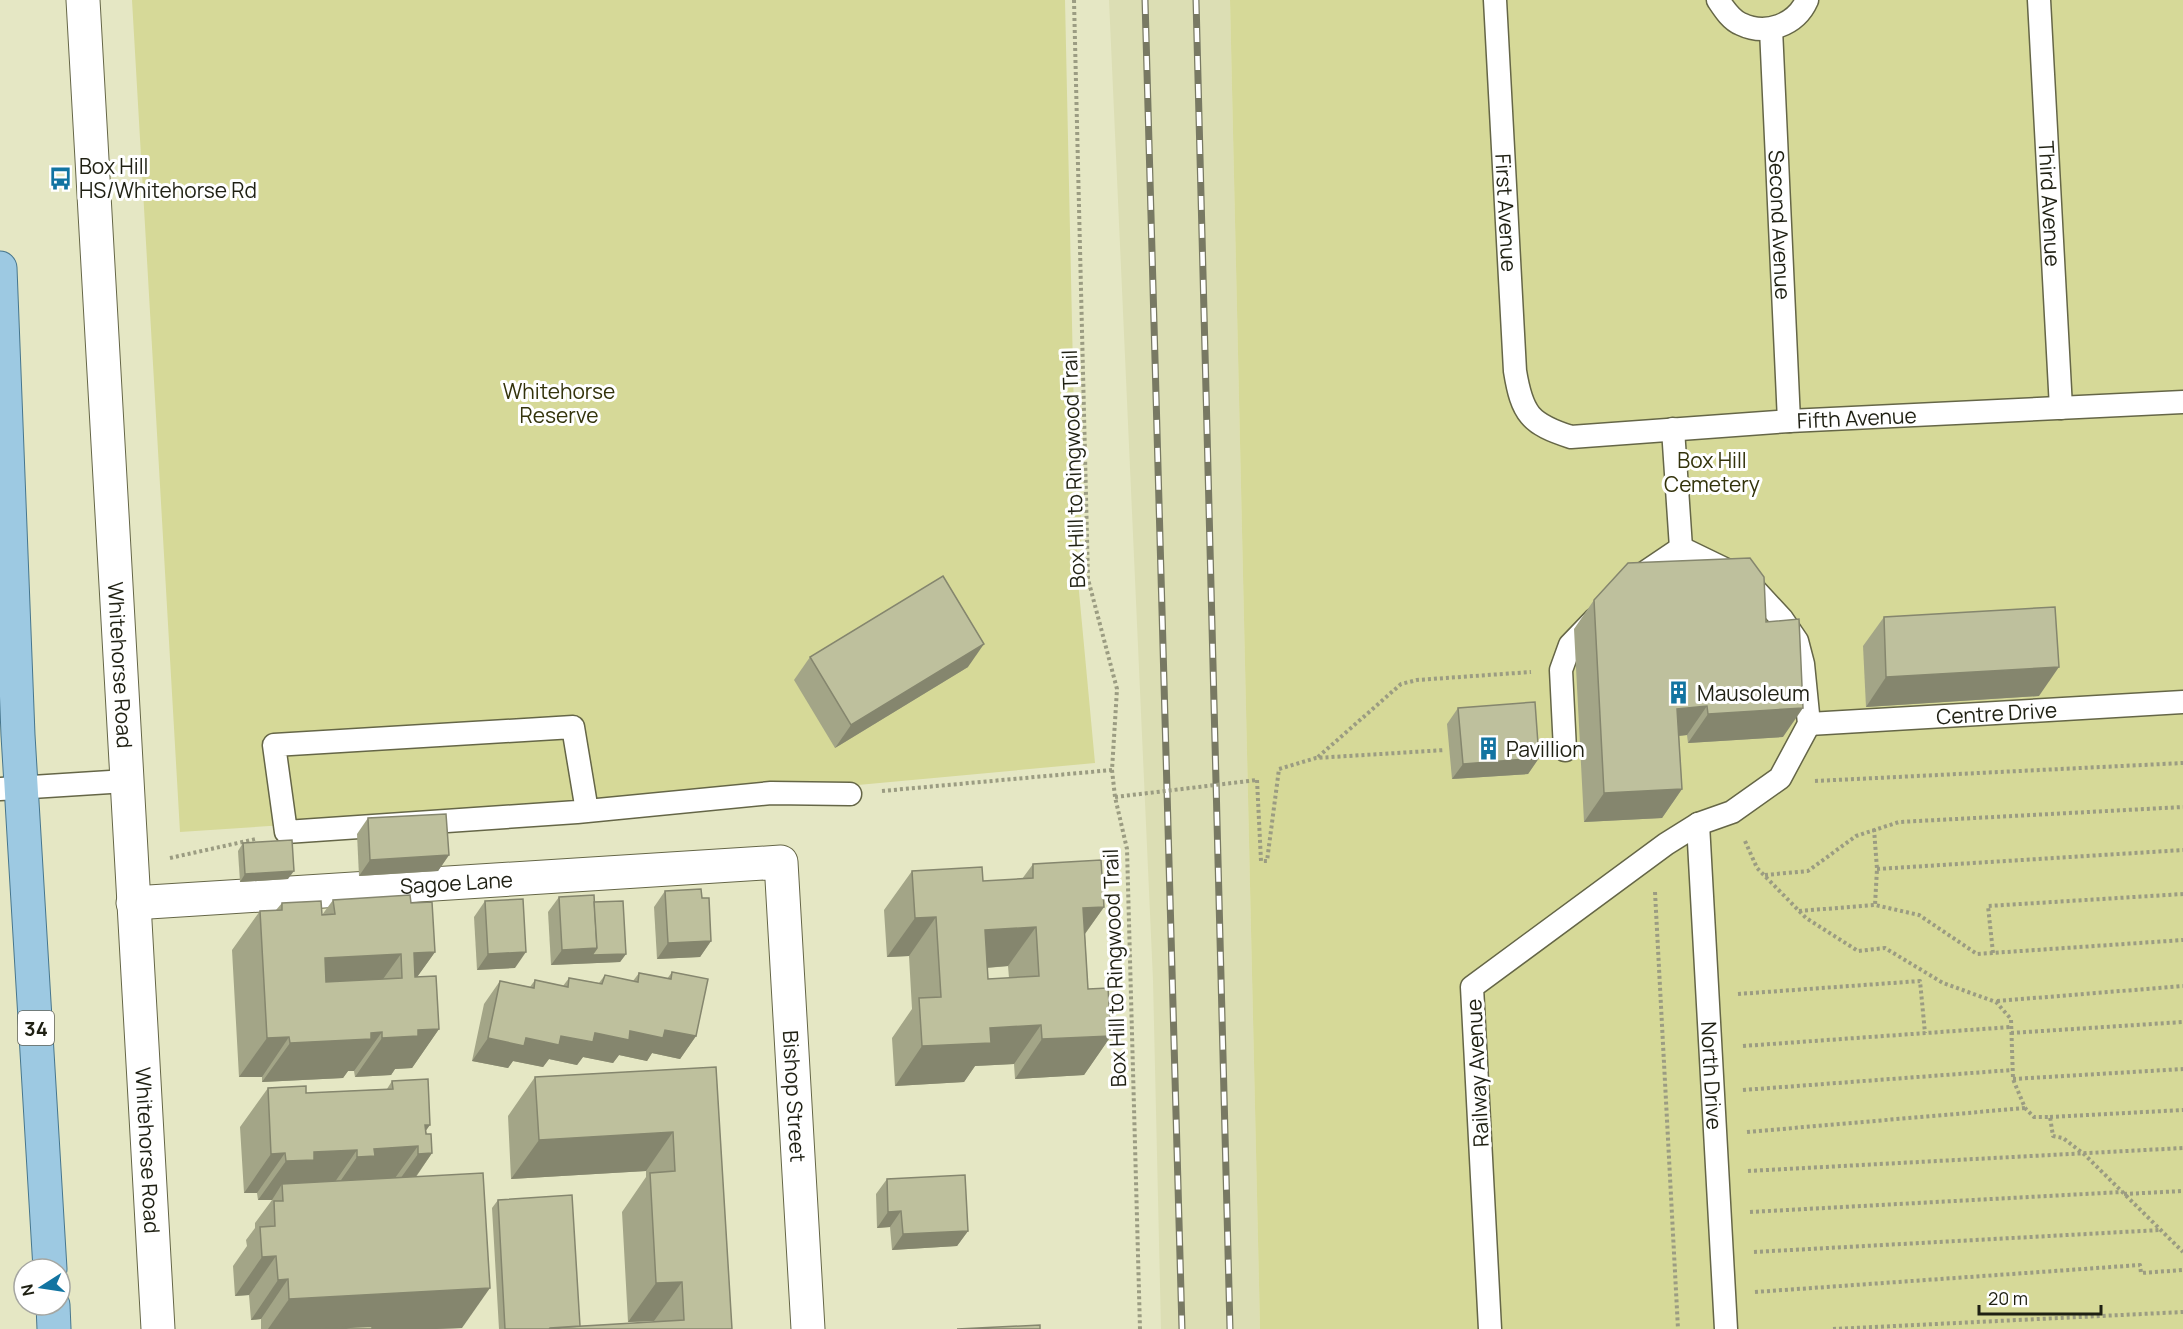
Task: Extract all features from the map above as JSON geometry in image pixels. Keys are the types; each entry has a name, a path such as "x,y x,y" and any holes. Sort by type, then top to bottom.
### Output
{"main road":[{"name":"34","path":"0,268 11,788 49,1257"}],"street":[{"name":"Whitehorse Road","path":"82,0 158,1329"},
{"name":"Sagoe Lane","path":"133,903 781,862"},
{"name":"Bishop Street","path":"781,862 808,1329"}],"lane":[{"name":"First Avenue","path":"1495,0 1515,371 1519,397 1533,420"},
{"path":"1718,0 1727,14 1740,24 1755,29 1771,29 1784,24 1795,16 1807,0"},
{"name":"Third Avenue","path":"2039,0 2061,408"},
{"name":"Second Avenue","path":"1771,29 1789,421"},
{"name":"Fifth Avenue","path":"1533,420 1549,430 1571,437 1789,421 2183,402"},
{"path":"1672,429 1681,548"},
{"path":"1565,750 1561,670 1570,645 1630,581 1681,548"},
{"path":"1681,548 1745,579 1782,619 1797,642 1803,664 1809,724 1780,778"},
{"name":"Centre Drive","path":"1809,724 2183,702"},
{"path":"587,811 573,727 274,745 286,832 587,811 771,793 850,794"},
{"name":"Railway Avenue","path":"1490,1329 1472,987 1653,854 1698,824 1732,812 1780,778"},
{"path":"11,788 126,781"},
{"name":"North Drive","path":"1698,824 1726,1329"}],"path":[{"name":"Box Hill to Ringwood Trail","path":"1074,0 1088,579 1116,688 1112,770 1115,797 1127,849 1140,1329"},
{"path":"1317,758 1401,684 1417,680 1561,670"},
{"path":"1115,797 1257,780 1261,861 1267,861 1279,768 1317,758 1445,750"},
{"path":"1780,778 1786,783 2183,763"},
{"path":"850,794 1112,770"},
{"path":"1764,875 1808,871 1856,836 1899,822 2183,807"},
{"path":"1732,812 1757,868 1806,918 1858,951 1885,948 1943,983 1996,1002 2183,986"},
{"path":"1875,829 1877,868 1875,904"},
{"path":"131,866 286,832"},
{"path":"1877,868 2183,850"},
{"path":"1653,854 1678,1329"},
{"path":"1993,953 1988,906 2183,894"},
{"path":"1799,911 1875,904 1919,915 1977,954 2183,940"},
{"path":"1708,997 1920,981 1925,1033"},
{"path":"1996,1002 2011,1019 2013,1079 2025,1108 2034,1117 2183,1110"},
{"path":"2011,1033 2183,1022"},
{"path":"1710,1048 2011,1027"},
{"path":"2013,1079 2183,1069"},
{"path":"1713,1092 2012,1070"},
{"path":"1715,1135 2025,1108"},
{"path":"2050,1117 2053,1136 2063,1138 2085,1155 2183,1252"},
{"path":"1718,1172 2085,1155 2183,1148"},
{"path":"1719,1214 2183,1191"},
{"path":"1722,1254 2161,1230"},
{"path":"1724,1295 2140,1264 2141,1273 2183,1270"},
{"path":"1833,1329 2183,1312"}],"shaded area":[{"path":"1109,0 1230,0 1260,1329 1161,1329 1153,980"}],"green space":[{"name":"Whitehorse Reserve","path":"132,0 1065,0 1076,508 1082,509 1080,525 1077,525 1077,529 1082,529 1081,545 1077,545 1078,581 1095,763 771,793 180,832"},
{"name":"Box Hill Cemetery","path":"1230,0 2183,0 2183,1329 1260,1329"}],"building":[{"name":"Mausoleum","path":"1750,558 1764,577 1766,622 1799,619 1803,708 1708,714 1707,706 1677,709 1682,789 1604,793 1594,600 1628,563"},
{"path":"943,576 984,644 851,725 810,657"},
{"path":"2055,607 2059,667 1886,677 1884,617"},
{"name":"Pavillion","path":"1535,702 1539,758 1463,764 1458,708"},
{"path":"446,814 449,855 370,860 368,818"},
{"path":"292,840 294,871 245,874 243,843"},
{"path":"1101,860 1104,907 1083,908 1088,989 1108,988 1111,1036 1042,1039 1041,1025 990,1028 991,1043 922,1046 919,998 941,997 936,917 915,918 912,871 982,867 983,881 1033,878 1033,864","holes":["1036,927 1039,976 988,979 985,930"]},
{"path":"701,889 702,898 709,898 711,941 668,943 665,891"},
{"path":"410,895 411,903 432,902 435,952 414,953 415,977 436,976 439,1029 418,1030 418,1036 382,1038 382,1032 371,1033 371,1039 290,1043 289,1037 267,1038 260,911 282,910 282,903 321,901 322,915 335,914 333,900","holes":["401,954 402,978 326,982 325,958"]},
{"path":"594,895 597,948 562,950 559,897"},
{"path":"523,899 526,952 488,954 485,901"},
{"path":"623,901 626,954 592,955 597,948 594,902"},
{"path":"672,972 708,979 696,1036 665,1030 663,1038 630,1031 629,1040 595,1033 593,1042 561,1036 559,1045 526,1038 524,1046 488,1038 500,981 534,988 535,980 568,987 569,978 602,984 605,975 638,982 639,973 671,979"},
{"path":"716,1067 732,1329 550,1329 684,1320 682,1282 656,1283 650,1173 675,1171 673,1132 539,1140 535,1077"},
{"path":"428,1079 430,1125 425,1125 426,1134 431,1134 432,1153 418,1154 418,1146 374,1149 375,1156 357,1157 357,1150 314,1152 314,1160 286,1161 285,1153 271,1154 268,1088 306,1086 306,1093 393,1089 392,1081"},
{"path":"483,1173 490,1288 289,1299 288,1279 278,1280 276,1256 262,1257 260,1227 275,1226 274,1201 283,1201 282,1184"},
{"path":"965,1175 968,1231 903,1234 901,1211 888,1212 887,1179"},
{"path":"572,1195 580,1326 505,1329 498,1200"},
{"path":"1040,1325 1040,1329 957,1329"},
{"path":"372,1326 372,1329 320,1329"}],"railway":[{"path":"1145,0 1182,1329"},
{"path":"1196,0 1230,1329"}],"place":[{"name":"Box Hill HS/Whitehorse Rd","path":"61,178"},
{"name":"Mausoleum","path":"1679,693"},
{"name":"Pavillion","path":"1488,749"}]}
